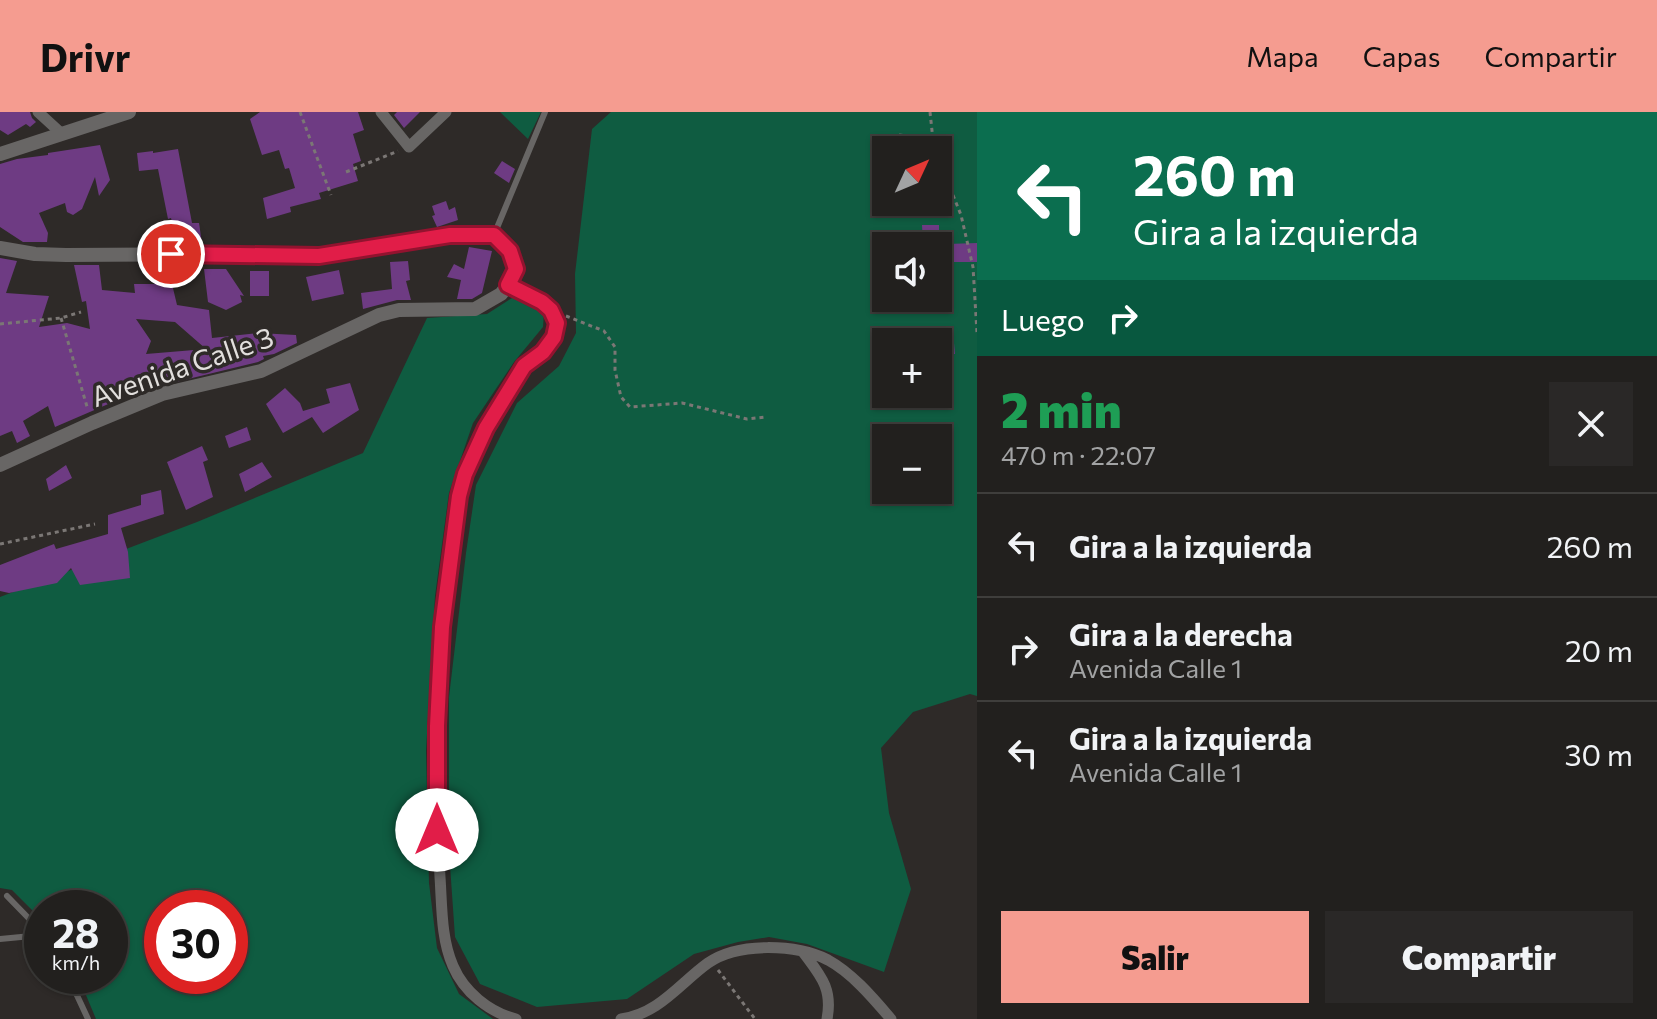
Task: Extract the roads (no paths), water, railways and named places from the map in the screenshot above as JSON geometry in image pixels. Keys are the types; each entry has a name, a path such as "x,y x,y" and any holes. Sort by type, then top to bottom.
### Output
{"street":[{"path":"38,112 62,134"},
{"path":"0,154 129,112"},
{"path":"381,112 409,147 446,112"},
{"path":"0,248 66,255 319,256 450,235 494,235 510,251 516,269 508,285 551,310 557,323 554,337 543,352 524,366 486,428 465,474 442,627 437,726 437,830 444,935 453,966 469,991 499,1015 516,1019"},
{"name":"Avenida Calle 3","path":"0,465 162,394 261,371 379,315 399,310 475,309 501,294 508,285"},
{"path":"621,1019 659,1006 711,961 755,947 782,948 827,960 852,978 892,1018"},
{"path":"803,952 826,985 827,1019"}],"lane":[{"path":"494,235 545,112"},
{"path":"7,896 24,914"},
{"path":"0,939 24,936"},
{"path":"76,994 88,1019"}]}
